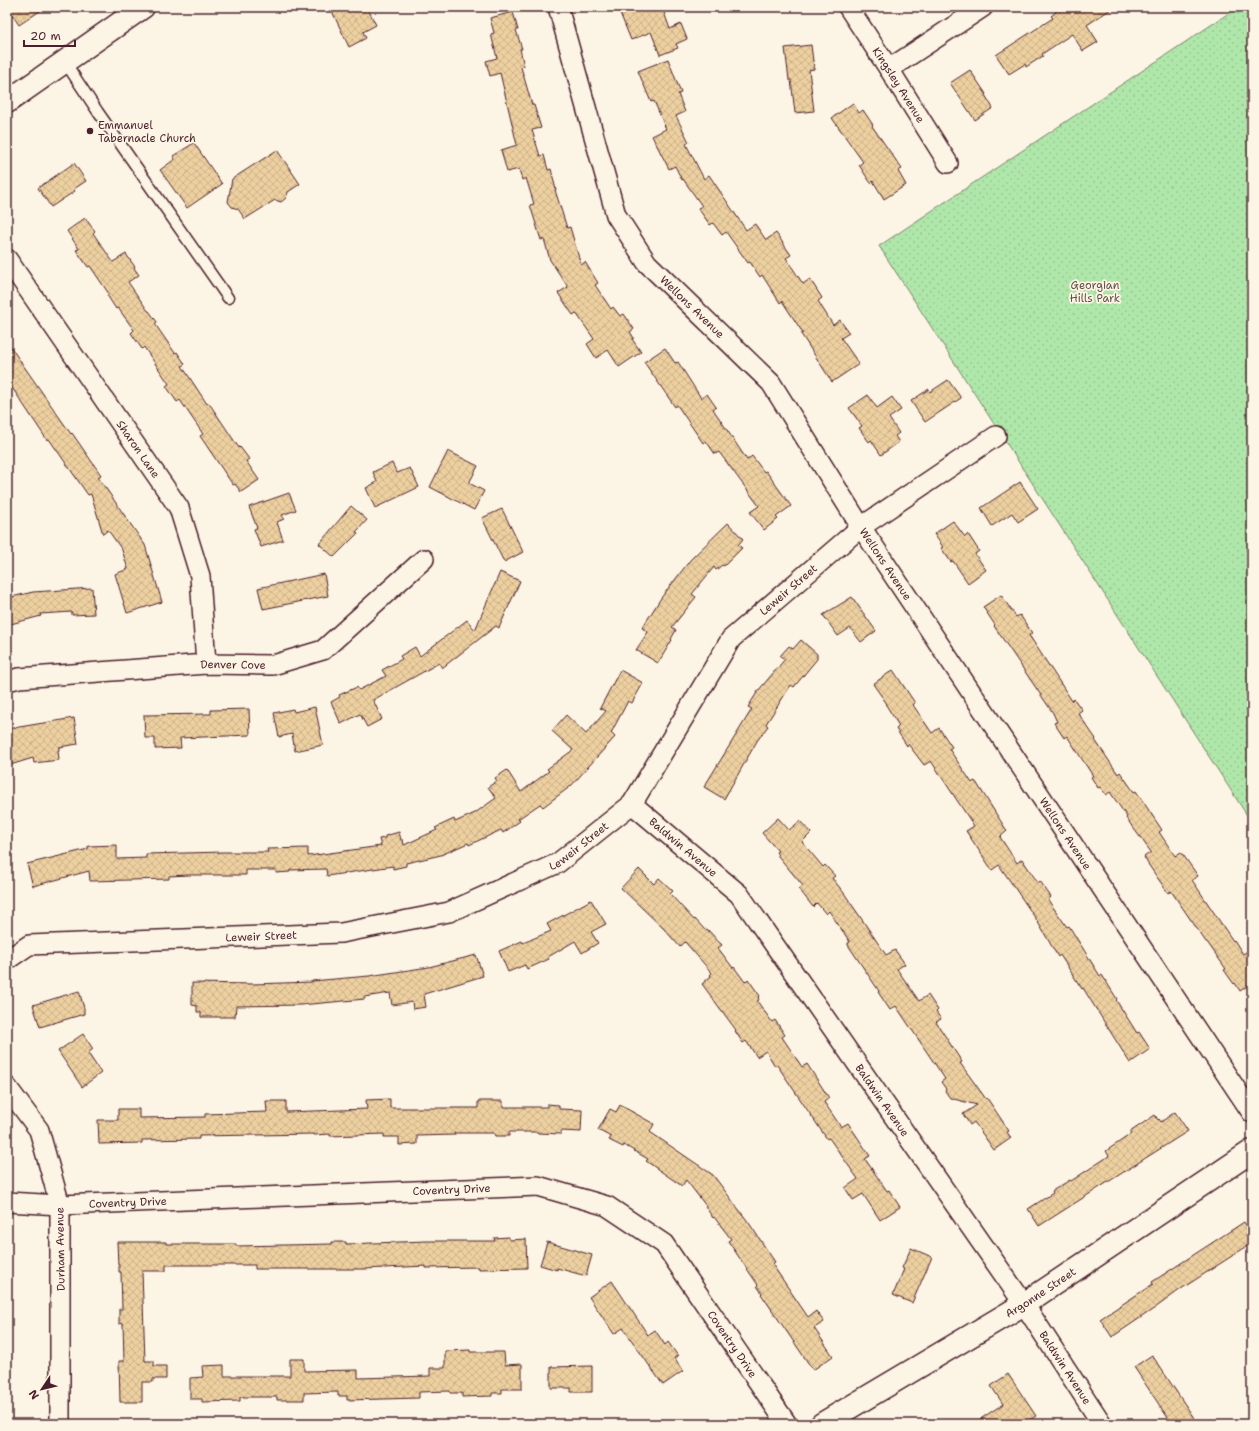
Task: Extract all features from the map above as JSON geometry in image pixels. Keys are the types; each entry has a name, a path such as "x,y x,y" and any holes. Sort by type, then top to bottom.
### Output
{"street":[{"path":"7,102 143,7"},
{"name":"Wellons Avenue","path":"558,7 616,215 647,263 771,383 862,527 1252,1113"},
{"name":"Kingsley Avenue","path":"848,7 948,163"},
{"path":"889,69 983,7"},
{"name":"Sharon Lane","path":"7,259 179,508 200,576 206,664"},
{"name":"Leweir Street","path":"7,960 29,946 341,933 449,912 558,863 632,804 732,639 862,527 996,436"},
{"name":"Denver Cove","path":"7,681 19,678 206,664 272,665 323,650 424,560"},
{"name":"Baldwin Avenue","path":"632,804 739,894 1024,1304 1102,1424"},
{"name":"Durham Avenue","path":"7,1087 39,1130 60,1205 60,1424"},
{"name":"Argonne Street","path":"822,1424 1024,1304 1252,1151"},
{"name":"Coventry Drive","path":"7,1202 60,1205 538,1186 607,1206 664,1244 787,1424"}],"lane":[{"path":"65,62 98,112 228,298"}],"green space":[{"name":"Georgian Hills Park","path":"1238,7 1252,7 1252,823 879,246"}],"building":[{"path":"7,7 46,7 19,25"},
{"path":"330,7 367,7 376,25 363,32 366,38 349,47"},
{"path":"637,7 662,7 670,29 681,24 687,39 676,44 678,48 660,55 651,32 631,40 620,13"},
{"path":"1056,7 1114,7 1087,25 1098,42 1083,51 1072,34 1042,54 1043,56 1026,67 1025,64 1009,74 996,55 1053,18 1051,16 1056,12"},
{"path":"513,12 518,30 516,30 522,49 520,49 524,66 521,67 532,105 534,105 541,128 532,130 540,156 544,155 548,170 551,169 555,190 567,228 570,227 581,265 585,262 598,283 595,285 611,309 613,307 620,316 624,314 634,329 630,332 634,338 632,339 641,352 619,367 608,350 596,358 587,344 594,339 576,313 573,315 558,293 568,287 550,260 544,239 541,240 530,205 534,204 526,178 522,180 519,169 507,172 501,150 517,145 500,73 490,76 486,61 497,58 491,34 494,33 490,18"},
{"path":"811,45 814,69 809,70 814,111 795,113 785,48"},
{"path":"668,59 681,93 678,94 685,112 676,116 689,142 686,144 704,179 709,175 746,230 755,224 766,240 776,233 791,255 786,258 803,284 810,279 822,298 818,301 833,325 840,320 849,333 841,338 859,364 832,382 782,301 780,303 762,275 760,277 750,262 748,263 726,232 722,235 713,223 710,225 698,208 702,206 683,179 682,180 675,166 669,169 652,136 666,129 654,101 651,102 638,71"},
{"path":"970,70 986,94 985,95 993,108 975,120 950,83"},
{"path":"853,103 859,113 863,110 873,125 872,126 902,169 898,171 906,185 884,199 873,181 871,183 859,165 863,162 832,118"},
{"path":"194,143 222,184 187,208 160,170 175,159 173,156"},
{"path":"277,150 300,184 288,192 286,198 281,202 275,200 245,219 238,209 232,207 228,202 232,179"},
{"path":"74,163 86,181 74,189 75,191 51,207 38,188"},
{"path":"85,218 95,231 93,233 113,262 126,254 135,267 134,268 139,275 128,282 157,322 155,324 175,353 177,352 185,364 182,366 207,404 209,403 239,448 240,447 249,459 246,461 259,480 241,492 235,484 233,485 200,436 203,434 180,400 177,402 166,386 169,384 144,347 142,349 131,333 134,330 118,308 116,309 107,295 109,294 90,266 88,267 76,250 79,249 67,231"},
{"path":"7,342 101,475 98,477 145,545 162,602 127,613 115,574 128,569 122,550 108,530 103,534 91,494 88,495 49,439 47,440 7,380"},
{"path":"665,348 675,363 678,362 701,398 707,394 716,407 713,409 747,460 752,456 764,472 766,471 791,506 776,517 778,519 764,530 750,512 759,506 719,452 715,454 706,441 703,443 677,405 675,407 644,362"},
{"path":"948,380 961,398 925,422 911,401 929,389 930,392"},
{"path":"868,395 877,408 892,397 901,410 889,418 899,433 895,436 899,442 881,455 871,440 869,442 859,428 862,426 849,408"},
{"path":"448,451 478,466 469,483 484,491 474,510 430,487"},
{"path":"392,463 397,473 410,468 419,487 375,508 366,488 377,482 373,472"},
{"path":"1020,482 1038,509 1018,522 1012,513 992,526 981,508"},
{"path":"289,493 296,510 282,515 284,519 277,522 283,540 261,547 254,529 257,528 249,507"},
{"path":"351,506 367,520 356,532 358,533 334,557 319,544"},
{"path":"502,509 523,552 504,562 482,518"},
{"path":"953,521 965,537 968,534 979,551 975,554 986,570 968,583 953,561 951,562 941,548 943,547 934,534"},
{"path":"728,523 743,539 738,545 742,548 724,566 722,565 716,570 714,567 692,594 696,597 672,627 676,630 671,639 672,640 658,663 636,650 648,632 642,628 661,598 691,559"},
{"path":"500,572 520,581 499,628 496,626 442,668 439,663 373,700 382,719 367,727 360,714 341,724 331,702 340,697 339,695 357,687 359,690 386,676 382,670 402,659 400,656 415,647 420,656 467,620 475,630"},
{"path":"324,574 328,596 263,609 258,588"},
{"path":"92,588 94,614 72,615 72,612 40,614 41,616 7,625 7,598 33,592"},
{"path":"1001,595 1016,617 1020,615 1032,633 1029,635 1072,701 1074,699 1082,710 1078,713 1096,739 1095,740 1118,774 1120,772 1134,792 1136,791 1162,830 1159,832 1175,856 1181,852 1198,876 1192,880 1233,941 1234,940 1243,954 1252,948 1252,983 1240,991 1224,970 1226,969 1171,891 1168,893 1148,864 1144,857 1151,852 1126,818 1127,817 1110,792 1106,795 1100,787 1098,788 1091,777 1093,776 1067,736 1064,738 1054,723 1057,722 1053,713 994,626 995,625 983,607"},
{"path":"852,597 876,631 861,642 850,628 838,636 823,615"},
{"path":"801,640 817,654 817,659 794,687 791,685 766,724 768,726 757,741 724,799 704,787 752,709 748,707 758,691 785,659 780,656 789,646 793,649"},
{"path":"620,670 643,683 632,703 628,701 611,733 615,737 571,786 543,807 540,804 518,819 520,821 503,833 501,830 469,845 468,843 441,855 406,863 406,866 393,869 393,866 327,876 326,869 290,870 290,872 276,873 276,870 246,870 246,875 189,875 169,876 169,879 90,881 89,871 33,886 27,864 88,849 88,846 117,845 117,859 146,858 146,854 268,852 267,849 308,848 308,856 381,846 379,839 399,832 404,845 437,830 435,828 454,819 455,822 475,813 496,798 488,787 497,781 495,778 507,770 521,792 549,771 547,769 573,750 552,731 566,715 586,734 606,711 600,708"},
{"path":"893,670 915,703 913,705 932,733 939,728 952,747 949,749 972,783 974,781 976,782 1007,831 1000,837 1017,863 1022,859 1038,883 1040,881 1051,897 1048,900 1067,927 1069,926 1100,976 1102,975 1137,1033 1139,1032 1150,1049 1130,1063 1083,988 1082,989 1060,955 1058,957 1036,919 999,865 992,870 966,831 974,826 931,761 924,765 908,744 907,746 896,729 899,726 886,705 887,704 873,684"},
{"path":"315,707 323,745 295,751 292,734 279,737 274,713 293,709 294,712"},
{"path":"249,709 250,735 180,738 181,748 155,749 155,738 145,738 144,715 211,714 211,710"},
{"path":"74,718 78,744 59,747 59,760 34,763 33,758 7,766 7,729"},
{"path":"778,818 789,830 800,821 811,833 802,842 823,867 825,865 835,876 832,878 844,893 886,955 895,950 905,964 897,969 919,1001 928,995 938,1010 936,1012 941,1019 936,1022 962,1062 960,1063 986,1099 987,1098 1009,1131 1007,1132 1011,1138 994,1150 974,1122 970,1125 963,1114 977,1105 950,1098 941,1082 945,1079 896,1006 890,1010 848,945 850,942 829,911 826,914 817,903 813,907 799,889 803,886 778,856 776,852 778,851 762,833"},
{"path":"639,869 654,884 659,878 673,891 670,894 694,920 695,919 705,930 707,929 722,945 718,948 745,982 748,979 760,996 758,998 759,1000 757,1001 772,1022 775,1020 785,1035 782,1037 802,1067 807,1064 829,1098 824,1102 841,1127 848,1123 870,1156 865,1159 900,1207 880,1220 863,1194 853,1200 845,1188 858,1179 829,1138 827,1139 766,1051 757,1057 746,1041 743,1043 735,1031 736,1030 702,984 711,976 710,975 712,973 685,942 680,947 664,929 621,888"},
{"path":"591,900 606,924 591,932 598,943 582,953 575,941 548,957 549,959 527,969 525,965 508,972 499,951 551,931 547,924"},
{"path":"476,955 483,976 424,994 426,1007 413,1009 412,1002 392,1005 390,993 364,997 365,999 301,1005 236,1006 235,1017 201,1017 201,1012 197,1012 197,1006 192,1005 192,983 253,984 312,982 369,976 429,967"},
{"path":"79,991 84,1008 84,1014 40,1027 33,1005"},
{"path":"83,1034 93,1049 88,1053 101,1073 82,1087 58,1051"},
{"path":"390,1099 390,1108 478,1108 478,1101 503,1101 503,1107 547,1107 547,1104 559,1105 559,1109 582,1110 581,1132 561,1131 561,1134 509,1132 509,1136 495,1136 494,1133 454,1133 455,1135 417,1136 417,1144 399,1145 399,1137 384,1137 384,1134 330,1136 330,1134 314,1134 199,1136 199,1139 142,1140 142,1143 99,1144 98,1120 118,1120 118,1109 139,1109 139,1118 205,1117 205,1114 267,1112 266,1101 286,1101 286,1112 367,1109 366,1100"},
{"path":"620,1105 654,1124 650,1132 713,1175 749,1223 775,1262 772,1264 808,1317 816,1311 824,1322 814,1328 833,1356 813,1370 761,1294 762,1293 757,1286 758,1285 728,1241 731,1239 714,1217 713,1218 706,1206 686,1180 682,1186 646,1161 648,1159 624,1145 623,1147 609,1140 611,1137 598,1130 610,1109 616,1112"},
{"path":"1175,1112 1188,1131 1039,1226 1028,1209 1053,1193 1052,1191 1070,1180 1071,1181 1109,1156 1106,1151 1155,1115 1161,1122"},
{"path":"1244,1222 1252,1234 1252,1243 1181,1289 1112,1337 1100,1319 1153,1284 1152,1282"},
{"path":"509,1237 509,1240 526,1239 527,1268 426,1268 426,1266 364,1269 255,1269 255,1265 166,1265 166,1271 142,1271 145,1361 154,1361 154,1366 166,1366 166,1379 153,1379 153,1382 142,1382 142,1402 120,1402 119,1361 124,1361 123,1323 119,1324 119,1309 122,1309 121,1272 119,1272 118,1265 117,1242 236,1244 236,1246 332,1244 332,1242 346,1242 346,1244 426,1241 495,1241 494,1238"},
{"path":"547,1242 592,1255 586,1276 540,1265"},
{"path":"911,1248 932,1257 912,1303 893,1295 904,1269 902,1268"},
{"path":"612,1281 648,1335 655,1330 665,1345 668,1342 678,1356 674,1358 683,1371 663,1385 623,1328 614,1334 589,1297"},
{"path":"470,1350 470,1352 504,1352 505,1365 522,1364 522,1389 502,1389 502,1393 492,1393 492,1396 462,1397 462,1393 450,1393 450,1391 419,1392 419,1398 347,1400 347,1396 338,1396 338,1392 304,1393 304,1400 277,1400 277,1397 240,1397 240,1401 202,1402 202,1399 190,1399 190,1378 203,1377 202,1366 224,1365 224,1376 290,1376 290,1359 304,1359 304,1371 358,1370 358,1378 430,1376 430,1368 445,1368 445,1351"},
{"path":"1152,1355 1198,1424 1172,1424 1134,1367"},
{"path":"592,1366 592,1392 571,1392 571,1388 551,1388 551,1367"},
{"path":"1008,1374 1036,1416 1024,1424 973,1424 1003,1404 991,1386"}],"place":[{"name":"Emmanuel Tabernacle Church","path":"90,131"}]}
